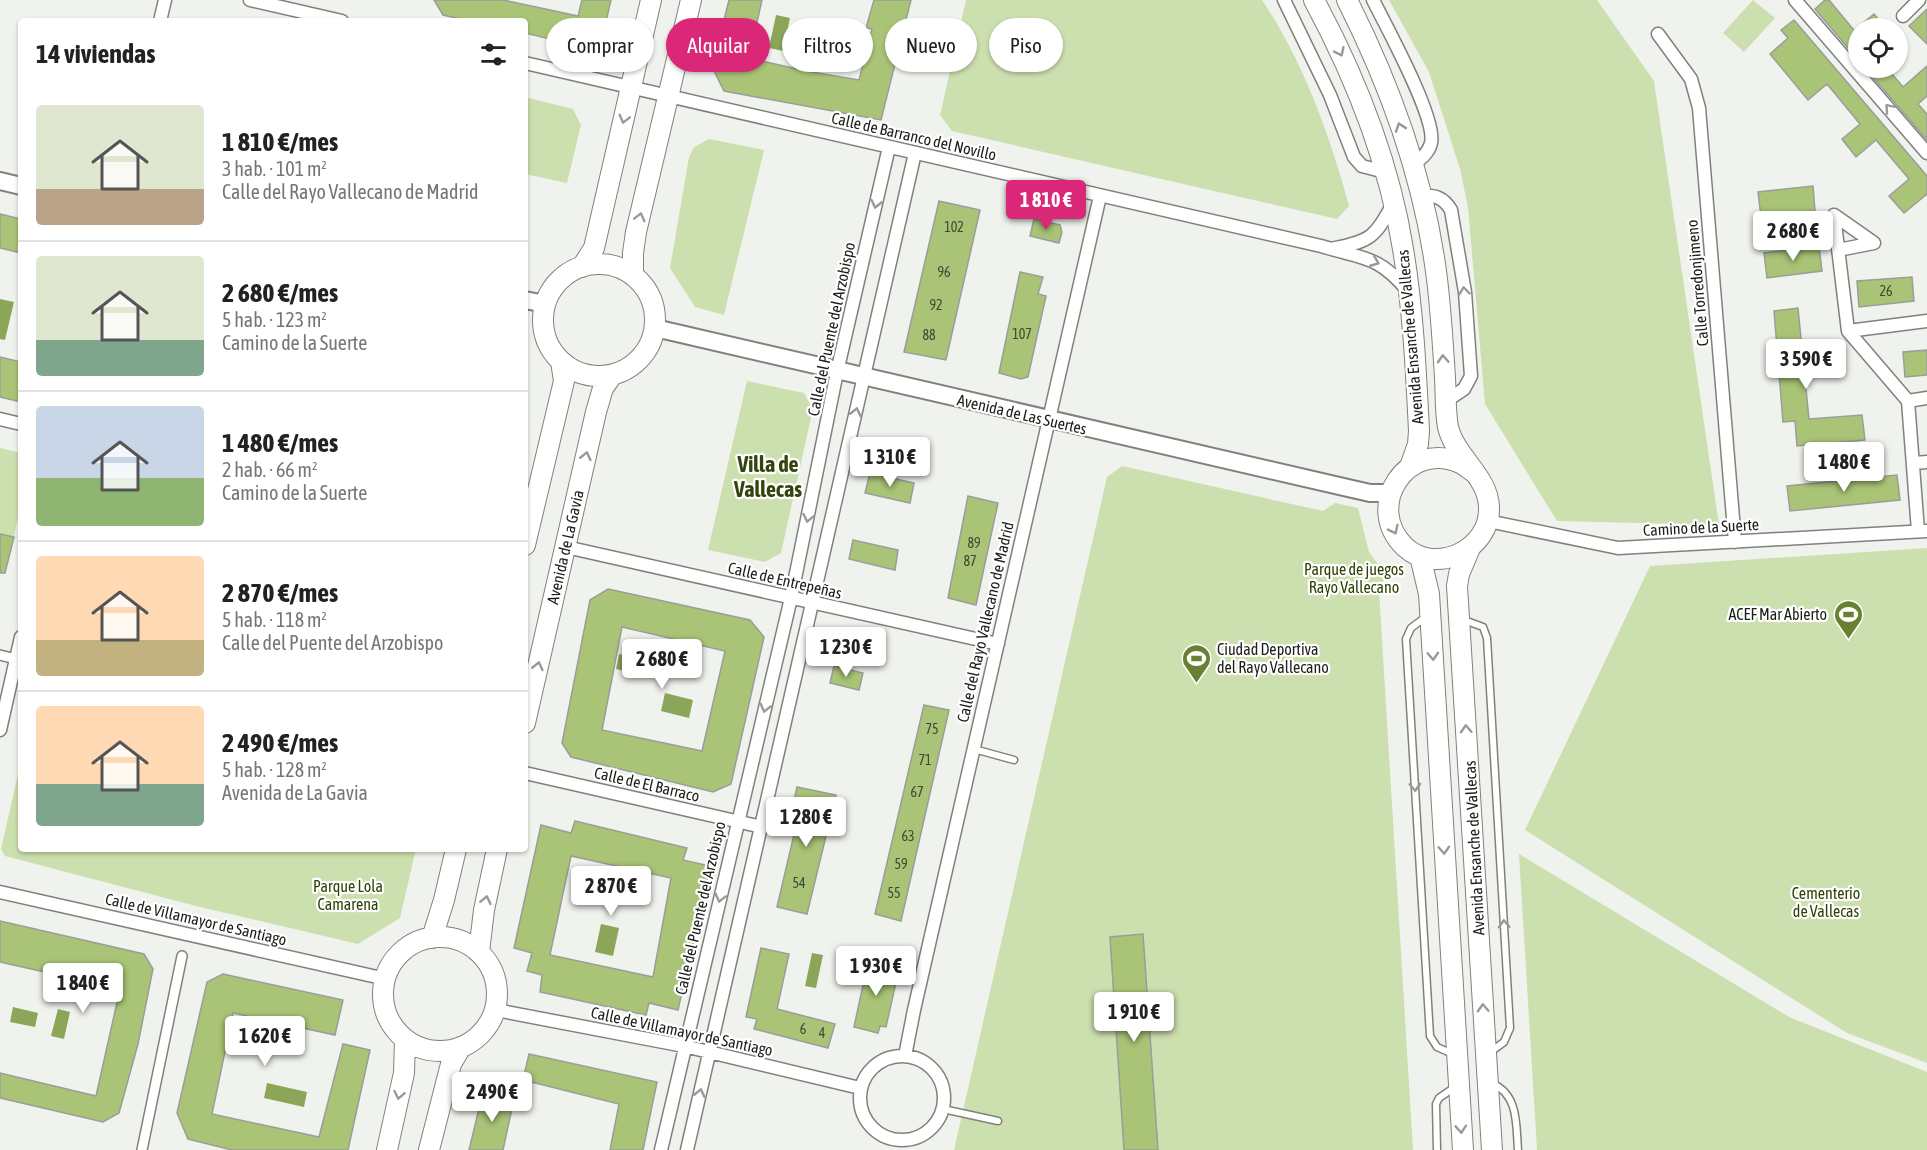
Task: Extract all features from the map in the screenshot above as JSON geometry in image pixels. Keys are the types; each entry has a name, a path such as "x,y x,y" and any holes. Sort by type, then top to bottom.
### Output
{"main road":[{"path":"582,267 594,248 651,0"},
{"path":"633,275 636,232 691,0"},
{"name":"Avenida Ensanche de Vallecas","path":"1314,0 1355,85 1385,172 1403,247 1409,292 1419,431 1418,444 1410,467 1398,478 1390,493"},
{"name":"Avenida Ensanche de Vallecas","path":"1347,0 1384,80 1413,165 1438,284 1449,432 1487,495 1488,521 1481,536 1470,548 1458,580 1491,1150"},
{"path":"0,181 18,185"},
{"path":"597,264 616,267 633,275 651,298 655,317 651,342 641,357 630,366 613,374 597,376 578,372 561,361 545,336 543,316 545,304 554,287 565,276 582,267 597,264"},
{"path":"528,301 545,304"},
{"name":"Avenida de Las Suertes","path":"655,328 837,372 1370,493 1390,493"},
{"path":"528,533 564,381 561,361"},
{"name":"Avenida de La Gavia","path":"528,710 596,412 603,388 613,374"},
{"path":"1410,467 1426,460 1443,458 1460,463 1475,473"},
{"path":"1390,493 1387,508 1389,523 1401,543 1420,556 1437,560 1455,557 1470,548"},
{"name":"Avenida Ensanche de Vallecas","path":"1420,556 1427,578 1430,614 1463,1150"},
{"path":"432,938 455,852"},
{"path":"479,952 484,910 496,852"},
{"path":"432,938 449,938 465,943 479,952 492,969 497,989 496,1010 488,1026 476,1039 461,1047 442,1051 422,1048 405,1039 394,1027 386,1012 383,995 386,979 395,959 412,945 432,938"},
{"path":"387,1150 404,1073 405,1039"},
{"path":"429,1150 451,1064 461,1047"}],"street":[{"path":"161,18 165,0"},
{"path":"250,0 329,18"},
{"path":"1284,0 1330,95 1357,162 1362,166 1385,172"},
{"path":"1373,0 1420,96 1431,136 1430,147 1413,165"},
{"path":"1796,0 1927,153"},
{"path":"1903,16 1919,0"},
{"name":"Calle Torredonjimeno","path":"1658,34 1691,79 1699,108 1735,542"},
{"name":"Calle de Barranco del Novillo","path":"528,64 1331,249 1376,261 1387,267 1409,292"},
{"name":"Calle del Puente del Arzobispo","path":"661,1150 791,598 837,372 889,147"},
{"path":"687,1150 915,153"},
{"name":"Calle del Rayo Vallecano de Madrid","path":"905,1056 1100,196"},
{"name":"Avenida Ensanche de Vallecas","path":"1420,196 1439,197 1451,210 1465,292 1471,376 1464,389 1446,401"},
{"name":"Calle de Barranco del Novillo","path":"1331,249 1354,245 1370,238 1381,226 1393,204"},
{"path":"1838,250 1848,331 1908,401 1927,398"},
{"path":"1848,331 1927,321"},
{"name":"Camino de la Suerte","path":"1488,521 1618,548 1923,531 1908,401"},
{"path":"0,419 18,423"},
{"path":"1914,463 1927,462"},
{"name":"Calle de Entrepeñas","path":"566,547 998,644"},
{"path":"0,730 18,650"},
{"path":"0,655 16,658"},
{"name":"Calle de El Barraco","path":"528,774 762,827"},
{"name":"Calle de Villamayor de Santiago","path":"0,892 386,979"},
{"path":"142,1150 182,956"},
{"name":"Calle de Villamayor de Santiago","path":"496,1010 684,1046 860,1088"},
{"path":"905,1056 924,1062 942,1082 945,1095 943,1109 939,1120 921,1137 884,1144 866,1123 859,1100 860,1088 874,1066 885,1059 905,1056"}],"lane":[{"path":"974,749 1014,760"},
{"path":"1487,1082 1500,1087 1514,1107 1518,1150"},
{"path":"1437,1150 1436,1104 1439,1098 1458,1084"},
{"path":"943,1109 998,1121"}],"green space":[{"path":"966,0 1262,0 1277,23 1314,99 1349,206 1337,219 952,131 940,115 950,72 977,72 977,18 962,18"},
{"path":"1389,0 1597,0 1654,81 1719,525 1557,521 1485,404 1468,207 1460,169 1429,72"},
{"path":"1753,0 1775,18 1744,52 1723,33"},
{"path":"528,98 573,109 581,125 567,183 528,175"},
{"path":"709,139 764,150 724,315 695,307 670,268 689,157 694,147"},
{"path":"747,381 804,393 813,409 781,553 765,562 708,550"},
{"path":"0,448 18,452 18,518 14,537 0,534"},
{"name":"Ciudad Deportiva del Rayo Vallecano","path":"1122,466 1323,511 1335,503 1358,508 1369,552 1385,578 1379,590 1413,1150 954,1150 1107,477"},
{"name":"Cementerio de Vallecas","path":"1927,548 1927,1063 1847,1033 1525,830 1650,566"},
{"name":"Parque Lola Camarena","path":"18,774 18,852 415,852 400,918 358,944 196,906 5,856 1,849"},
{"path":"1519,854 1789,1017 1927,1072 1927,1150 1537,1150"}],"shaded area":[{"path":"776,15 790,18 782,18 782,51 770,48"},
{"path":"0,299 14,302 5,340 0,339"},
{"path":"619,654 646,659 642,675 616,669"},
{"path":"665,693 693,700 689,718 661,711"},
{"path":"601,924 619,928 613,956 595,952"},
{"path":"812,953 823,955 816,988 805,986"},
{"path":"13,1007 38,1013 35,1027 10,1022"},
{"path":"58,1009 70,1012 64,1039 51,1036"},
{"path":"267,1083 307,1092 304,1107 264,1098"}],"building":[{"path":"434,0 503,0 578,16 582,0 611,0 607,18 546,18 546,38 528,34 528,18 456,18 443,15"},
{"path":"729,0 762,0 758,18 724,18"},
{"path":"874,0 911,0 906,18 885,18 885,72 893,72 881,120 724,91 714,72 770,72 770,63 782,66 782,72 812,72 859,80 861,72 873,72 873,18 869,18"},
{"path":"1825,0 1829,0 1848,23 1848,48 1815,9"},
{"path":"1927,9 1927,44 1909,26"},
{"path":"1794,20 1927,176 1927,194 1904,213 1889,196 1909,179 1876,140 1856,157 1842,139 1860,124 1827,84 1808,100 1770,54 1788,38 1781,30"},
{"path":"1927,66 1927,96 1918,104 1927,114 1927,140 1874,78 1895,78 1903,87"},
{"path":"1813,186 1815,211 1761,217 1758,192"},
{"path":"939,201 980,210 946,360 904,352"},
{"path":"0,214 18,218 18,252 0,248"},
{"path":"1034,219 1060,225 1062,232 1059,243 1030,236"},
{"path":"1819,246 1822,271 1767,278 1764,253"},
{"path":"1020,272 1043,277 1038,294 1046,296 1028,377 1021,379 999,373"},
{"path":"1912,277 1914,301 1859,307 1857,281"},
{"path":"1798,308 1809,419 1862,415 1865,440 1797,446 1795,421 1783,422 1774,311"},
{"path":"1927,350 1927,375 1905,377 1903,352"},
{"path":"0,357 18,361 18,401 0,397"},
{"path":"870,473 914,483 910,503 865,493"},
{"path":"1897,475 1900,500 1790,511 1787,486"},
{"path":"968,496 998,503 976,605 948,598"},
{"path":"0,534 14,537 5,573 0,573"},
{"path":"853,540 898,550 895,570 849,559"},
{"path":"608,589 750,620 764,637 731,784 713,792 571,757 562,743 590,600","holes":["622,627 725,651 702,751 602,730"]},
{"path":"834,666 863,673 859,690 830,683"},
{"path":"924,705 949,710 901,921 875,914"},
{"path":"797,787 836,795 807,914 777,907 796,826 789,824"},
{"path":"575,821 687,848 683,860 710,866 678,1010 649,1003 646,1015 540,992 542,975 527,971 532,953 514,948 541,825 571,833","holes":["571,856 671,878 653,977 550,955"]},
{"path":"0,921 144,954 153,969 138,1044 119,1113 103,1122 0,1098 0,1073 96,1096 120,989 0,962"},
{"path":"1143,934 1158,1150 1124,1150 1110,937"},
{"path":"761,948 789,954 777,1009 835,1024 828,1048 754,1029 757,1019 746,1017"},
{"path":"868,962 899,969 886,1027 880,1026 878,1033 854,1027"},
{"path":"223,974 343,1000 335,1035 233,1013 212,1114 319,1137 343,1044 370,1050 348,1150 232,1150 188,1139 177,1113 207,982"},
{"path":"529,1054 657,1082 643,1150 610,1150 619,1104 523,1080"},
{"path":"483,1092 514,1099 503,1150 469,1150"}],"place":[{"name":"ACEF Mar Abierto","path":"1848,640"},
{"name":"Ciudad Deportiva del Rayo Vallecano","path":"1196,684"}],"district":[{"name":"Villa de Vallecas","path":"768,476"}],"park label":[{"name":"Parque de juegos Rayo Vallecano","path":"1354,578"}]}
